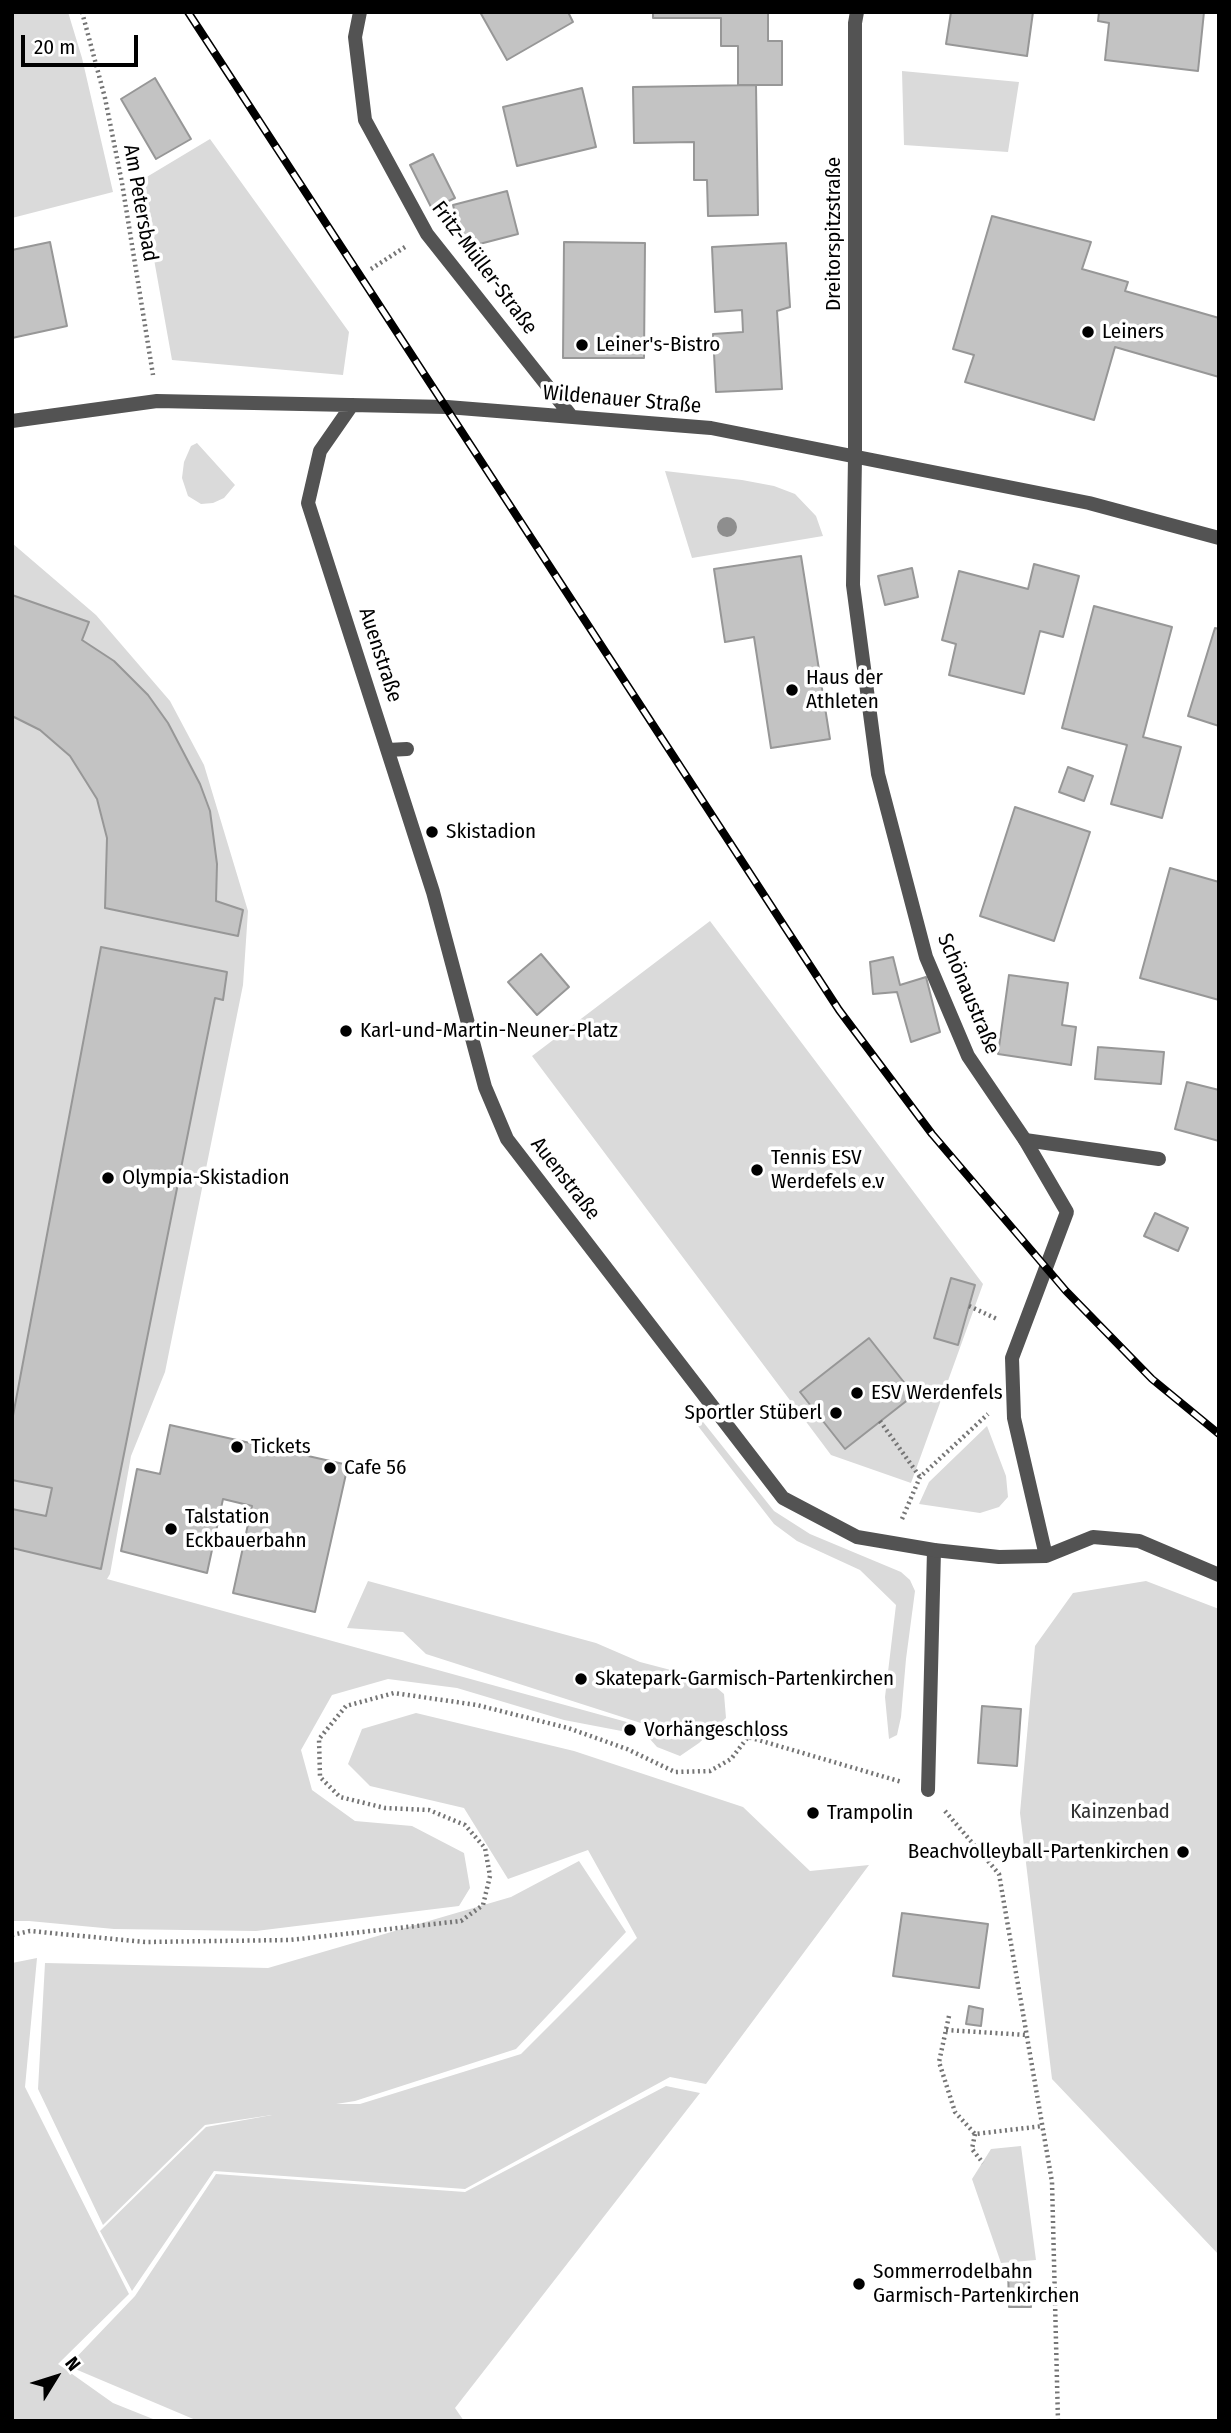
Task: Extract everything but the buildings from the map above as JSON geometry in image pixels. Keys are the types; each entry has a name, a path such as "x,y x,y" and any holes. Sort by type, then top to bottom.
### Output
{"street":[{"name":"Fritz-Müller-Straße","path":"360,12 355,37 365,120 427,234 572,417"},
{"name":"Dreitorspitzstraße","path":"855,457 855,23 858,12"},
{"name":"Wildenauer Straße","path":"12,421 157,401 447,407 711,428 1089,503 1219,538"},
{"name":"Auenstraße","path":"352,405 320,451 308,503 433,891 485,1087 507,1139 783,1497 857,1537 934,1550 999,1557 1046,1556 1093,1537 1139,1541 1219,1575"},
{"name":"Schönaustraße","path":"855,457 853,585 878,774 926,957 968,1056 1025,1140 1067,1212 1012,1358 1014,1418 1046,1556"},
{"path":"388,750 407,749"},
{"path":"1025,1140 1159,1159"},
{"path":"928,1790 934,1550"}],"path":[{"name":"Am Petersbad","path":"82,12 113,134 157,401"},
{"path":"370,269 395,253"},
{"path":"904,1513 920,1477 1013,1391"},
{"path":"880,1421 920,1477"},
{"path":"12,1935 30,1931 145,1942 290,1940 461,1921 483,1905 490,1876 485,1848 465,1825 429,1810 385,1808 340,1797 320,1777 319,1740 346,1706 394,1693 477,1705 568,1728 627,1749 676,1772 710,1771 731,1759 748,1737 928,1790 999,1874 1052,2182 1058,2421"},
{"path":"949,2016 939,2062 955,2112 975,2134"},
{"path":"946,2030 1027,2035"},
{"path":"975,2134 1043,2126"},
{"path":"975,2134 972,2149 982,2163"}],"green space":[{"path":"12,12 68,12 82,58 113,192 12,218"},
{"path":"902,71 1019,82 1008,152 904,145"},
{"path":"210,139 349,332 343,375 172,360 140,181"},
{"path":"197,443 235,485 224,498 213,503 201,504 188,496 182,478 184,462 191,446"},
{"path":"665,471 742,480 774,486 795,494 816,516 823,536 692,558"},
{"path":"12,543 96,615 170,701 204,765 248,911 243,985 165,1372 131,1456 107,1579 634,1724 632,1733 564,1720 457,1688 388,1679 332,1695 301,1750 312,1790 355,1821 412,1826 464,1853 470,1888 459,1906 256,1931 114,1929 12,1921"},
{"name":"Tennis ESV Werdefels e.v","path":"710,921 983,1284 911,1483 831,1455 532,1056"},
{"path":"688,1403 774,1511 810,1534 901,1572 910,1580 915,1591 897,1735 889,1739 885,1697 896,1605 860,1570 797,1541 774,1524 691,1417"},
{"path":"987,1426 1006,1476 1008,1497 999,1507 980,1513 919,1504 929,1482"},
{"path":"368,1581 596,1643 640,1662 686,1674 702,1675 724,1694 726,1718 680,1756 657,1747 649,1738 647,1725 426,1654 403,1632 347,1628"},
{"name":"Kainzenbad","path":"1146,1581 1219,1609 1219,2255 1052,2079 1020,1813 1035,1646 1073,1593"},
{"path":"416,1713 574,1751 743,1807 810,1871 869,1865 706,2084 670,2077 465,2189 214,2171 132,2291 100,2231 206,2127 272,2115 205,2125 103,2225 38,2089 45,1963 268,1968 511,1897 579,1861 626,1932 516,2049 355,2101 336,2104 360,2104 521,2054 637,1938 588,1850 508,1879 464,1808 370,1786 348,1764 362,1729"},
{"path":"37,1958 25,2087 129,2294 58,2364 113,2403 158,2421 12,2421 12,1963"},
{"path":"666,2086 700,2093 455,2408 464,2421 198,2421 68,2366 135,2296 216,2174 465,2192"},
{"path":"1021,2146 1036,2260 1001,2263 972,2179 991,2149"}],"railway":[{"path":"188,12 839,1010 932,1134 1066,1291 1152,1379 1219,1434"}],"place":[{"name":"Leiners","path":"1088,332"},
{"name":"Leiner's-Bistro","path":"582,345"},
{"name":"Haus der Athleten","path":"792,690"},
{"name":"Skistadion","path":"432,832"},
{"name":"Karl-und-Martin-Neuner-Platz","path":"346,1031"},
{"name":"Tennis ESV Werdefels e.v","path":"757,1170"},
{"name":"Olympia-Skistadion","path":"108,1178"},
{"name":"ESV Werdenfels","path":"857,1393"},
{"name":"Sportler Stüberl","path":"836,1413"},
{"name":"Tickets","path":"237,1447"},
{"name":"Cafe 56","path":"330,1468"},
{"name":"Talstation Eckbauerbahn","path":"171,1529"},
{"name":"Skatepark-Garmisch-Partenkirchen","path":"581,1679"},
{"name":"Vorhängeschloss","path":"630,1730"},
{"name":"Trampolin","path":"813,1813"},
{"name":"Beachvolleyball-Partenkirchen","path":"1183,1852"},
{"name":"Sommerrodelbahn Garmisch-Partenkirchen","path":"859,2284"}]}
